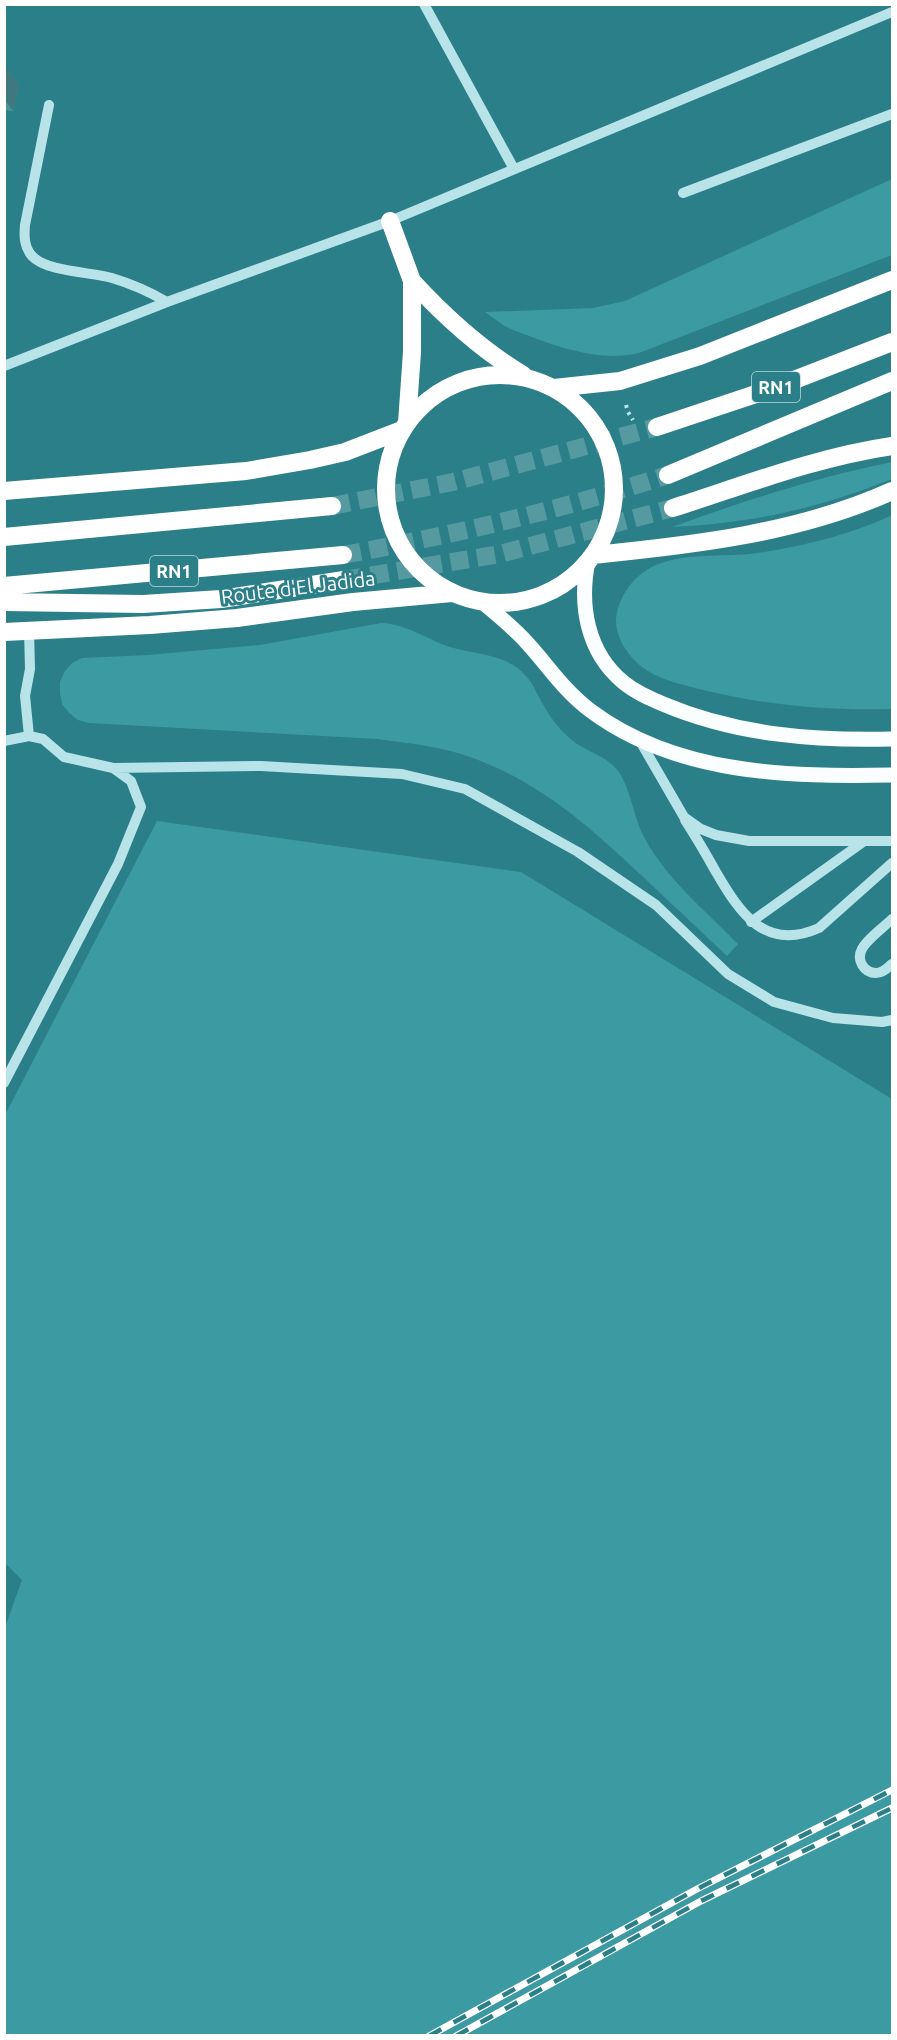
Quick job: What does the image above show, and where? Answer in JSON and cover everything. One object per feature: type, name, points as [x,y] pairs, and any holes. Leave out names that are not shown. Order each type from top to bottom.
[{"type":"highway","points":[[390,221],[412,281],[412,352],[404,427]]},
{"type":"highway","points":[[554,388],[620,381],[700,356],[892,280]]},
{"type":"highway","points":[[412,281],[463,332],[504,363],[530,379]]},
{"type":"highway","name":"RN1","points":[[657,428],[892,342]]},
{"type":"highway","points":[[511,375],[554,388],[574,402],[603,440],[611,463],[614,487],[612,511],[605,534],[590,558],[572,578],[551,591],[529,599],[506,603],[482,602],[452,592],[431,580],[414,564],[400,544],[391,522],[386,498],[387,475],[392,452],[404,427],[419,408],[435,395],[471,378],[511,375]]},
{"type":"highway","name":"RN1","points":[[668,476],[892,381]]},
{"type":"highway","points":[[4,491],[246,471],[345,452],[404,427]]},
{"type":"highway","points":[[673,508],[821,461],[892,446]]},
{"type":"highway","points":[[590,558],[777,529],[863,505],[892,491]]},
{"type":"highway","points":[[4,537],[332,506]]},
{"type":"highway","name":"Route d'El Jadida","points":[[4,586],[343,555]]},
{"type":"highway","points":[[4,602],[143,604],[221,599],[345,580]]},
{"type":"highway","name":"Route d'El Jadida","points":[[4,632],[237,618],[353,602],[452,592]]},
{"type":"main road","points":[[590,558],[584,580],[583,599],[591,636],[599,654],[610,669],[639,693],[701,718],[748,730],[824,739],[892,739]]},
{"type":"main road","points":[[482,602],[528,644],[568,692],[590,711],[640,741],[679,755],[737,768],[833,776],[892,775]]},
{"type":"street","points":[[424,4],[514,169]]},
{"type":"street","points":[[4,366],[168,302],[390,221],[892,12]]},
{"type":"street","points":[[49,105],[25,225],[26,247],[32,256],[42,263],[120,280],[168,302]]},
{"type":"street","points":[[683,193],[892,114]]},
{"type":"street","points":[[29,630],[30,669],[25,696],[29,736]]},
{"type":"street","points":[[4,741],[29,736],[43,739],[64,757],[113,768],[261,766],[390,773],[465,789],[578,852],[656,905],[728,974],[774,1002],[833,1018],[882,1022],[892,1020]]},
{"type":"street","points":[[640,741],[728,892],[751,922],[776,934],[790,936],[806,934],[829,920],[892,863]]},
{"type":"street","points":[[4,1083],[118,864],[141,807],[131,781],[113,768]]},
{"type":"street","points":[[684,817],[716,836],[749,841],[892,842]]},
{"type":"street","points":[[751,922],[864,841]]},
{"type":"street","points":[[892,919],[860,952],[863,967],[870,972],[884,971],[892,964]]},
{"type":"green space","points":[[892,179],[892,255],[639,353],[607,356],[575,351],[513,330],[485,312],[593,308],[625,301]]},
{"type":"green space","points":[[892,462],[892,479],[837,499],[758,518],[672,527],[781,490]]},
{"type":"green space","points":[[892,515],[892,709],[795,706],[699,689],[666,680],[648,671],[630,655],[621,642],[616,627],[617,611],[627,589],[637,577],[650,568],[675,559],[758,553],[792,547],[843,534]]},
{"type":"green space","points":[[381,623],[408,629],[450,647],[508,662],[525,675],[550,716],[565,734],[579,745],[603,758],[618,771],[626,786],[643,835],[652,851],[686,893],[738,944],[727,956],[620,855],[560,805],[517,778],[467,756],[434,747],[377,739],[89,723],[78,720],[62,704],[60,682],[72,663],[82,658],[148,655],[260,645]]},
{"type":"green space","points":[[157,821],[521,872],[892,1099],[892,2035],[5,2035],[4,1630],[22,1580],[4,1562],[5,1115]]},
{"type":"tunnel","points":[[332,506],[453,482],[657,427]]},
{"type":"tunnel","points":[[343,555],[507,521],[668,475]]},
{"type":"tunnel","points":[[344,580],[500,554],[673,508]]},
{"type":"railway","points":[[429,2036],[697,1889],[892,1790]]},
{"type":"railway","points":[[456,2036],[701,1901],[892,1808]]}]
